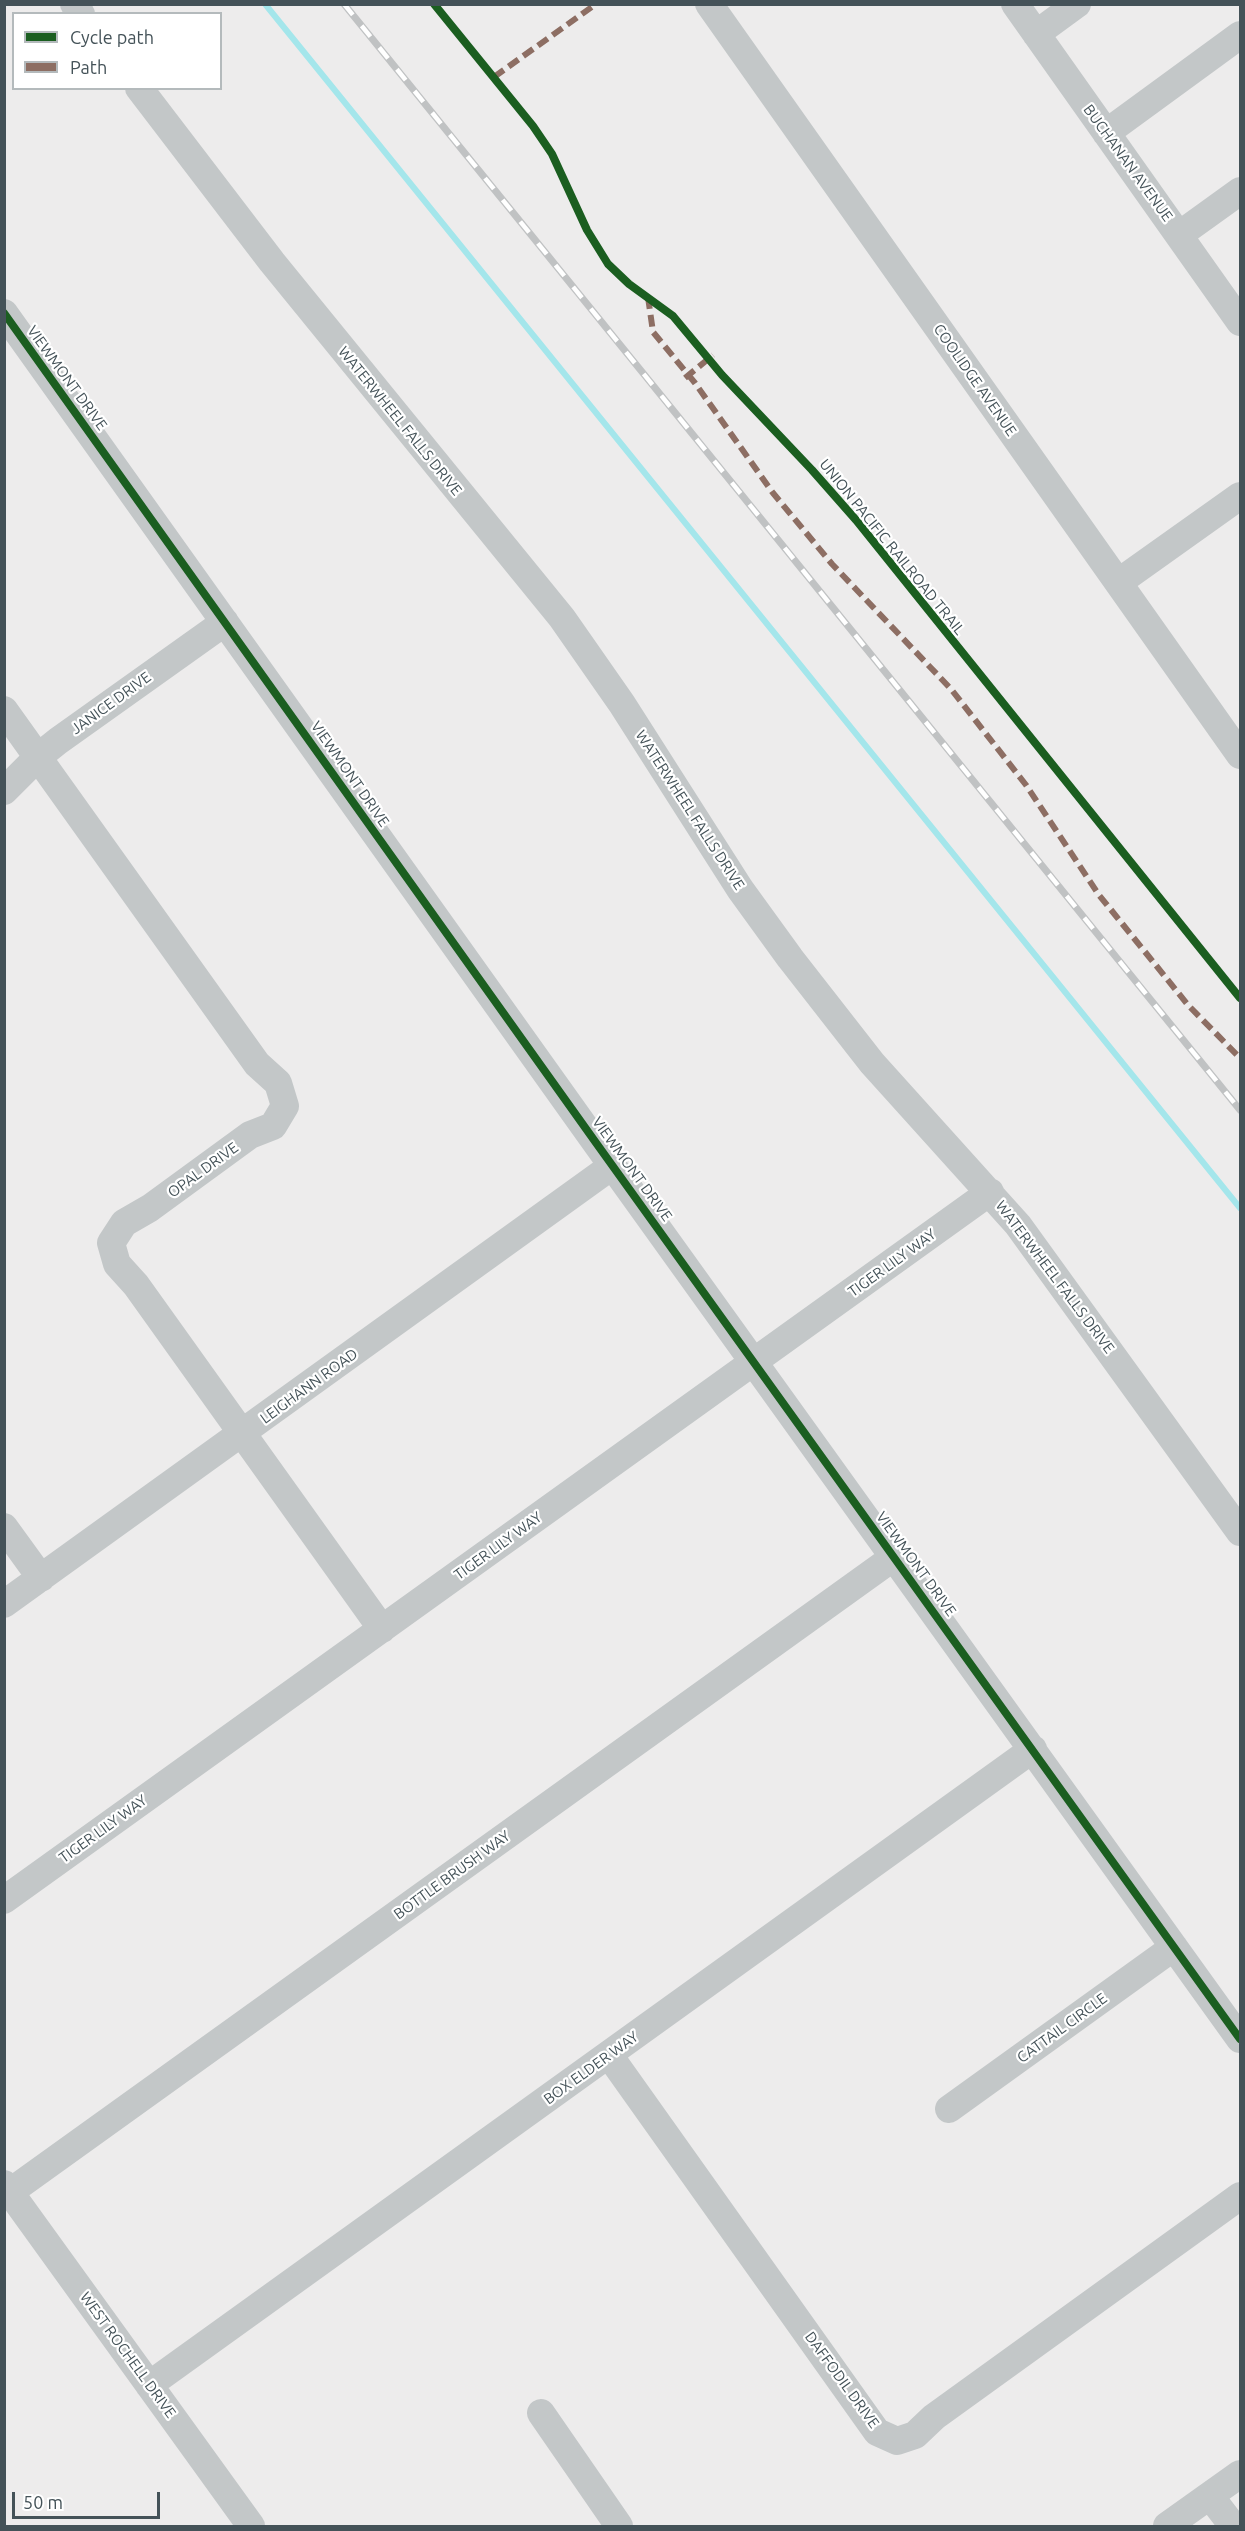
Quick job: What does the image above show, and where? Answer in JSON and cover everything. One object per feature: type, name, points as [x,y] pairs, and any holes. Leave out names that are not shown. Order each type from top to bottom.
[{"type":"street","name":"COOLIDGE AVENUE","points":[[709,4],[1240,754]]},
{"type":"street","name":"BUCHANAN AVENUE","points":[[1015,4],[1240,322]]},
{"type":"street","points":[[1036,34],[1077,4]]},
{"type":"street","points":[[1106,133],[1240,35]]},
{"type":"street","name":"WATERWHEEL FALLS DRIVE","points":[[140,90],[272,262],[562,618],[622,704],[740,889],[826,1005],[914,1111],[1018,1225],[1240,1532]]},
{"type":"street","points":[[1179,235],[1240,191]]},
{"type":"street","name":"VIEWMONT DRIVE","points":[[4,313],[612,1166],[1240,2039]]},
{"type":"street","points":[[1119,582],[1240,496]]},
{"type":"street","name":"JANICE DRIVE","points":[[4,791],[38,757],[225,622]]},
{"type":"street","name":"OPAL DRIVE","points":[[4,710],[257,1064],[279,1083],[285,1106],[273,1125],[250,1135],[150,1208],[124,1224],[111,1243],[117,1264],[136,1285],[382,1629]]},
{"type":"street","name":"LEIGHANN ROAD","points":[[4,1604],[612,1166]]},
{"type":"street","name":"TIGER LILY WAY","points":[[4,1900],[990,1192]]},
{"type":"street","points":[[4,1527],[41,1578]]},
{"type":"street","name":"BOTTLE BRUSH WAY","points":[[7,2188],[894,1557]]},
{"type":"street","name":"BOX ELDER WAY","points":[[149,2385],[1033,1749]]},
{"type":"street","name":"CATTAIL CIRCLE","points":[[949,2109],[1174,1947]]},
{"type":"street","name":"DAFFODIL DRIVE","points":[[609,2055],[877,2432],[897,2441],[915,2435],[934,2417],[1240,2196]]},
{"type":"street","name":"WEST ROCHELL DRIVE","points":[[7,2188],[250,2526]]},
{"type":"street","points":[[541,2414],[565,2452],[619,2526]]},
{"type":"street","points":[[1167,2526],[1240,2474]]},
{"type":"street","points":[[1210,2496],[1233,2526]]},
{"type":"waterway","points":[[265,4],[1240,1208]]},
{"type":"railway","points":[[344,4],[1240,1110]]},
{"type":"marked path","points":[[494,77],[596,4]]},
{"type":"marked path","points":[[648,297],[653,332],[695,383],[773,493],[832,564],[951,689],[1026,785],[1099,895],[1188,1005],[1240,1058]]},
{"type":"marked path","points":[[685,378],[713,355]]},
{"type":"cycle path","name":"UNION PACIFIC RAILROAD TRAIL","points":[[434,4],[533,126],[552,154],[587,230],[608,264],[629,284],[673,316],[722,375],[856,520],[1240,998]]},
{"type":"cycle path","points":[[4,313],[594,1140],[1240,2039]]}]
